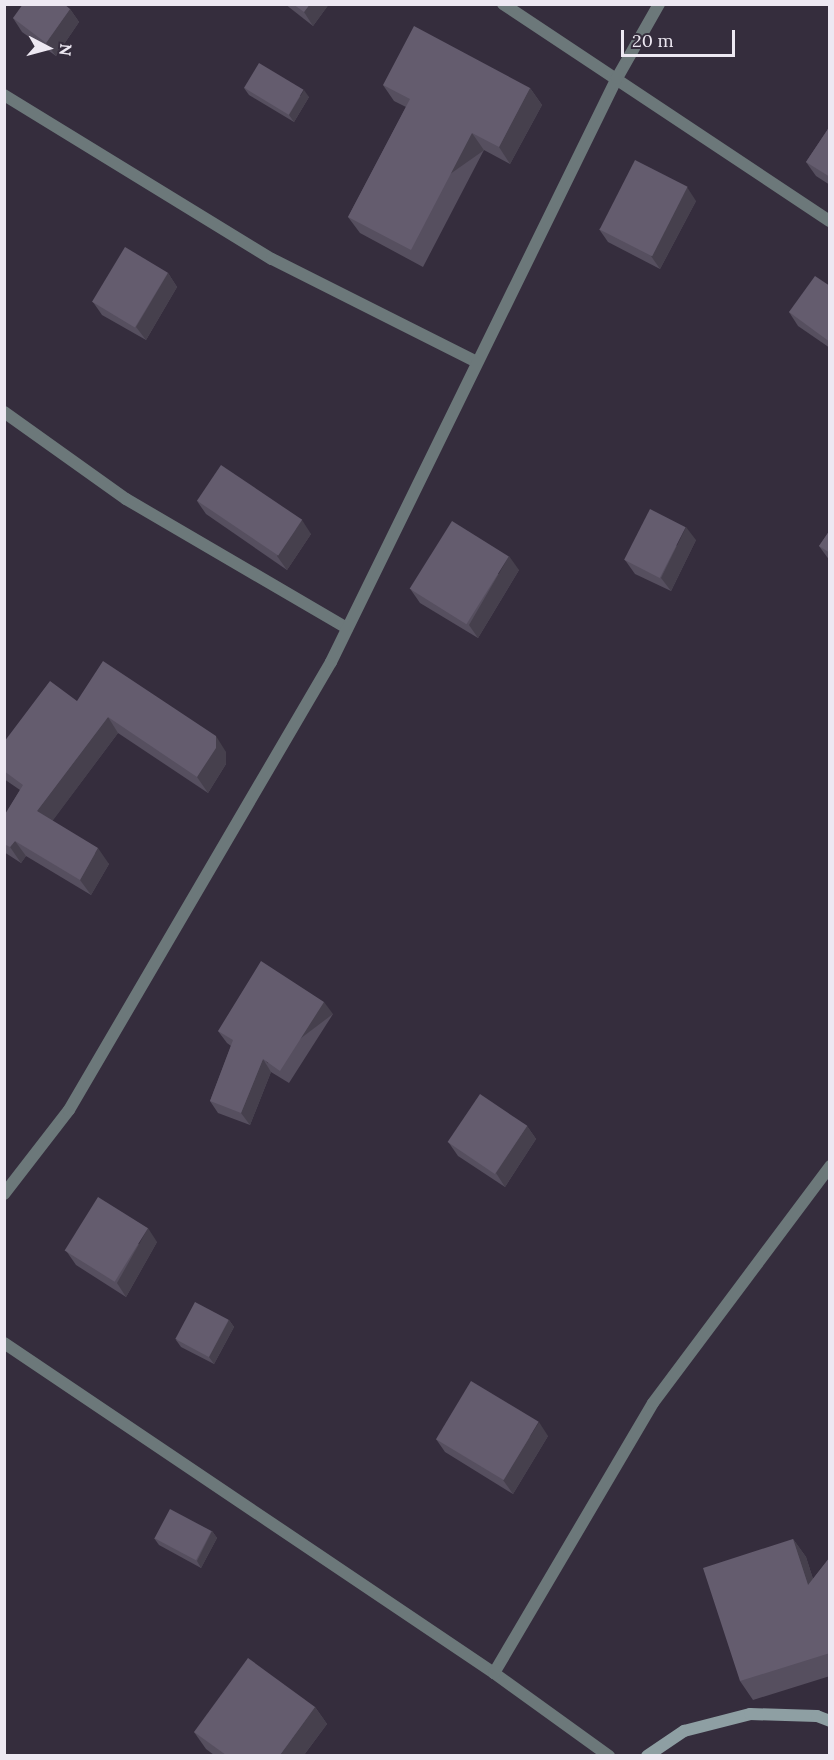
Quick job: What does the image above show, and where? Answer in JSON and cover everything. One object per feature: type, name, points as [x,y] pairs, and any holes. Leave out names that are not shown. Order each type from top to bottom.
[{"type":"street","points":[[503,4],[830,220]]},
{"type":"street","points":[[4,1194],[69,1110],[347,628],[617,78],[659,4]]},
{"type":"street","points":[[4,95],[272,259],[477,362]]},
{"type":"street","points":[[4,412],[126,499],[347,628]]},
{"type":"street","points":[[494,1673],[653,1403],[830,1166]]},
{"type":"street","points":[[4,1344],[494,1673],[609,1755]]},
{"type":"street","points":[[647,1755],[684,1731],[750,1714],[818,1716],[830,1721]]},
{"type":"building","points":[[23,4],[64,4],[70,9],[46,43],[13,18]]},
{"type":"building","points":[[293,4],[310,4],[304,12]]},
{"type":"building","points":[[414,26],[530,88],[499,147],[472,133],[411,250],[348,217],[410,99],[383,85]]},
{"type":"building","points":[[259,63],[304,90],[289,115],[244,88]]},
{"type":"building","points":[[830,126],[830,177],[806,162]]},
{"type":"building","points":[[635,160],[688,187],[652,256],[600,229]]},
{"type":"building","points":[[125,247],[168,273],[135,328],[92,302]]},
{"type":"building","points":[[815,276],[830,286],[830,342],[789,312]]},
{"type":"building","points":[[221,465],[302,520],[278,555],[197,501]]},
{"type":"building","points":[[650,509],[686,527],[660,578],[624,560]]},
{"type":"building","points":[[452,521],[509,557],[466,624],[410,589]]},
{"type":"building","points":[[830,530],[830,553],[819,546]]},
{"type":"building","points":[[103,661],[216,736],[216,748],[197,777],[108,717],[37,811],[98,848],[80,880],[15,841],[10,847],[4,844],[4,816],[23,785],[4,771],[4,742],[50,681],[77,701]]},
{"type":"building","points":[[261,961],[324,1002],[280,1071],[263,1059],[241,1113],[210,1101],[233,1040],[218,1031]]},
{"type":"building","points":[[480,1094],[527,1126],[495,1174],[448,1142]]},
{"type":"building","points":[[98,1197],[148,1228],[115,1282],[65,1250]]},
{"type":"building","points":[[195,1302],[229,1320],[209,1357],[175,1339]]},
{"type":"building","points":[[471,1381],[539,1422],[504,1480],[436,1439]]},
{"type":"building","points":[[170,1509],[211,1531],[196,1560],[155,1538]]},
{"type":"building","points":[[793,1539],[808,1585],[830,1557],[830,1653],[740,1681],[703,1568]]},
{"type":"building","points":[[248,1658],[315,1707],[280,1755],[226,1755],[194,1732]]}]
